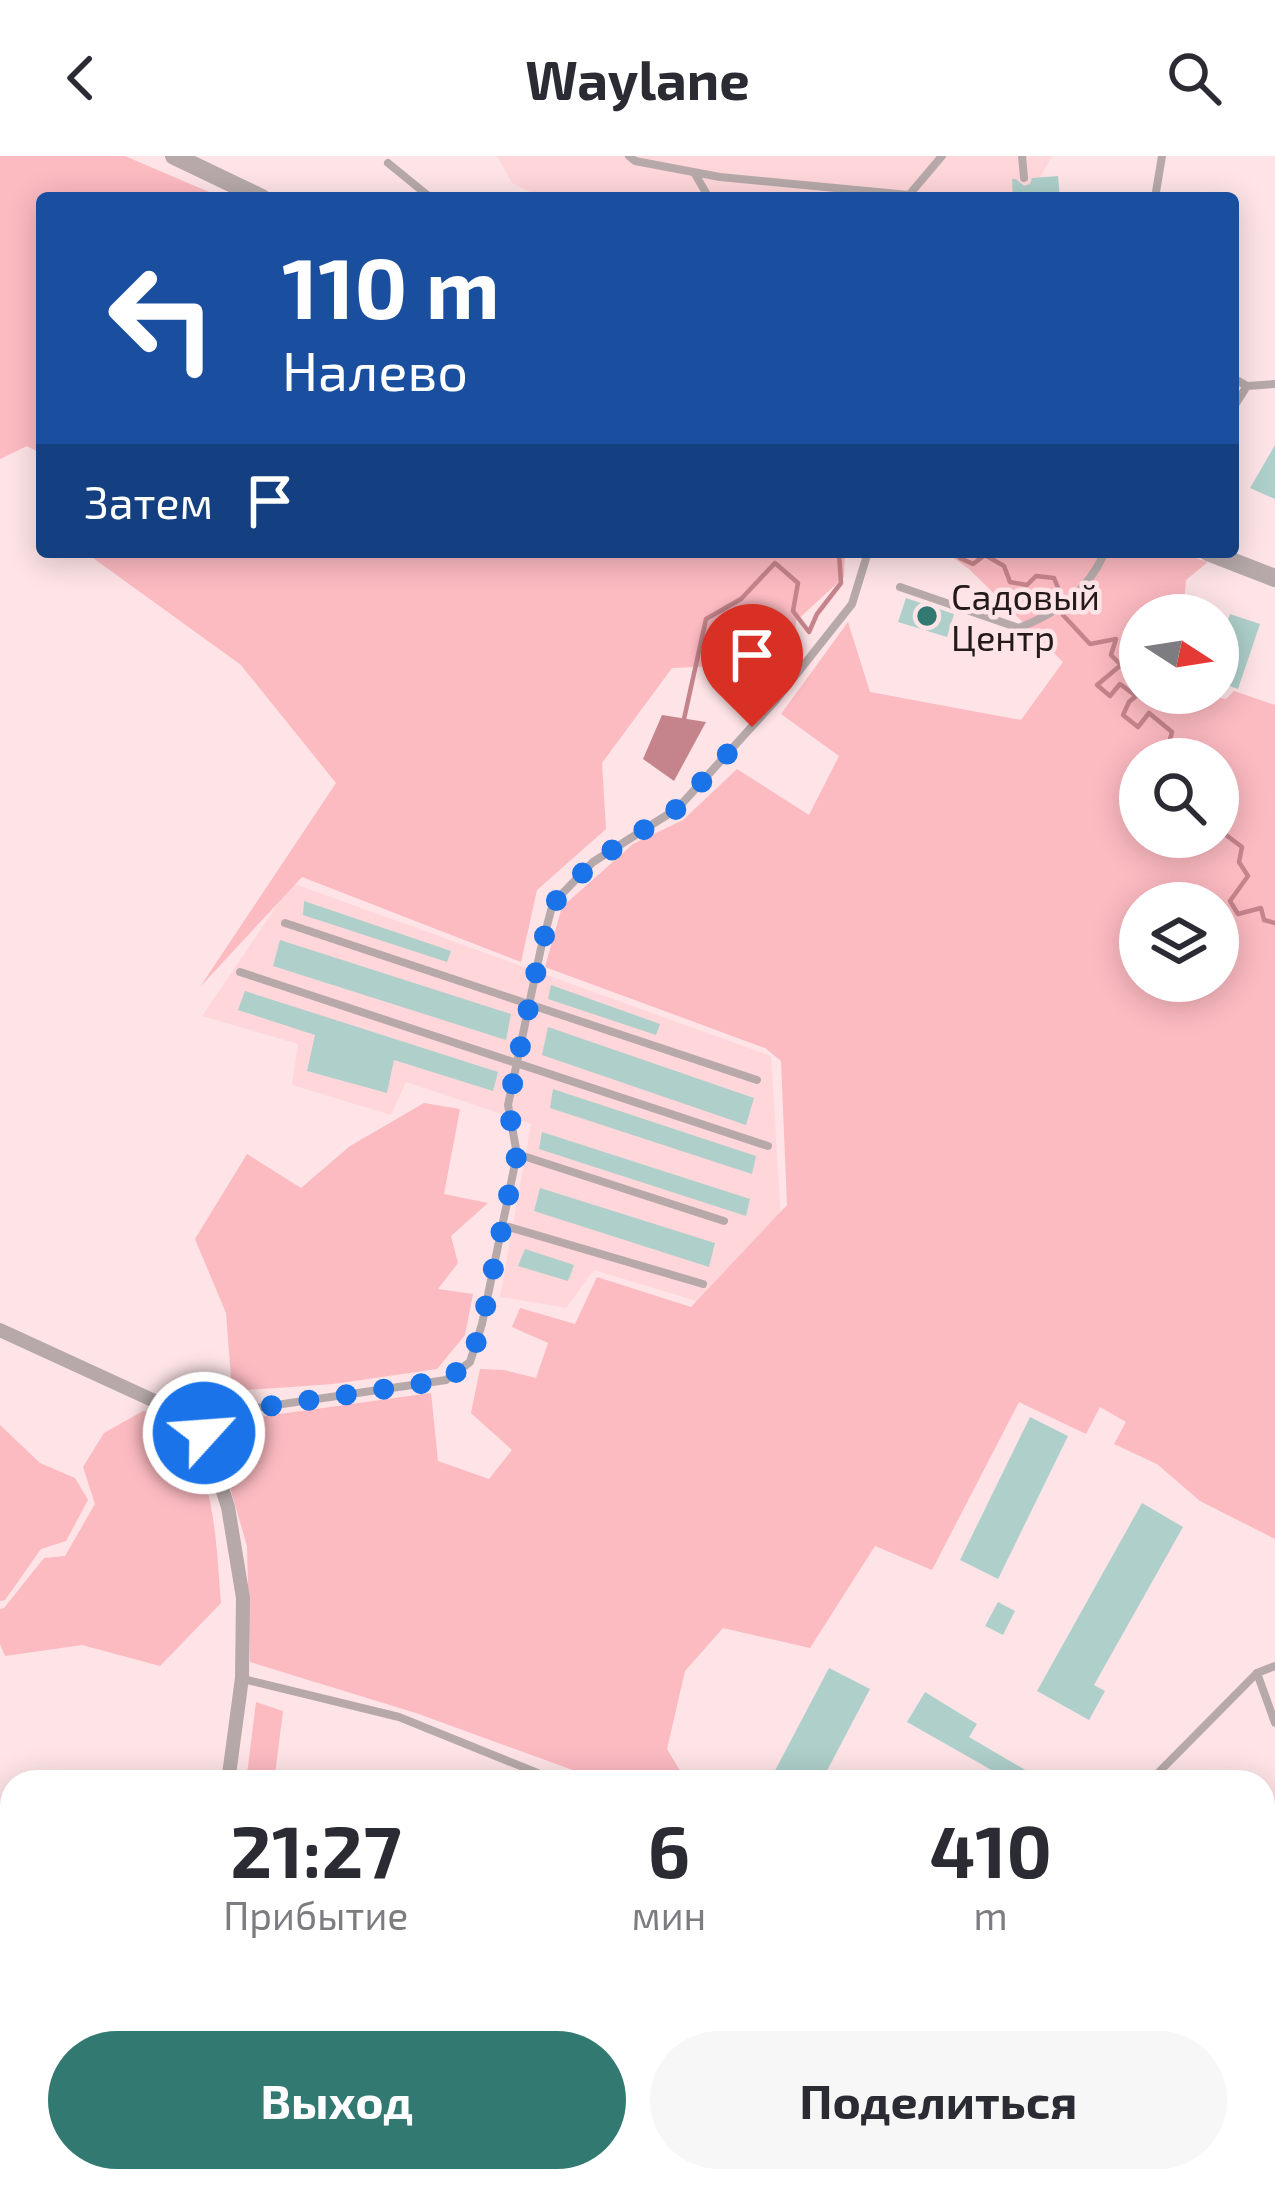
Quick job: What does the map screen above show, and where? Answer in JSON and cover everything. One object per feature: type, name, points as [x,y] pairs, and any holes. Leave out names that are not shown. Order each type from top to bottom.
[{"type":"street","points":[[174,156],[249,192]]},
{"type":"street","points":[[1223,558],[1275,578]]},
{"type":"street","points":[[0,1330],[172,1409],[204,1433],[228,1507],[243,1598],[242,1678],[230,1770]]},
{"type":"lane","points":[[629,156],[694,172],[872,192]]},
{"type":"lane","points":[[911,192],[942,156]]},
{"type":"lane","points":[[1022,156],[1024,178]]},
{"type":"lane","points":[[1156,192],[1162,156]]},
{"type":"lane","points":[[388,163],[424,192]]},
{"type":"lane","points":[[694,172],[706,192]]},
{"type":"lane","points":[[1239,381],[1247,386],[1275,385]]},
{"type":"lane","points":[[1239,399],[1247,386]]},
{"type":"lane","points":[[204,1433],[229,1412],[446,1380],[470,1362],[517,1154],[508,1106],[554,903],[593,862],[678,808],[776,700],[852,604],[866,558]]},
{"type":"lane","points":[[901,586],[1019,628],[1077,596],[1102,558]]},
{"type":"lane","points":[[285,923],[757,1080]]},
{"type":"lane","points":[[240,972],[768,1147]]},
{"type":"lane","points":[[517,1154],[724,1220]]},
{"type":"lane","points":[[502,1225],[704,1284]]},
{"type":"lane","points":[[1161,1770],[1257,1673],[1275,1666]]},
{"type":"lane","points":[[1257,1673],[1275,1723]]},
{"type":"lane","points":[[242,1678],[400,1717],[530,1770]]},
{"type":"shaded area","points":[[0,156],[125,156],[209,192],[36,192],[36,451],[27,446],[0,459]]},
{"type":"shaded area","points":[[497,156],[1052,156],[1032,192],[531,192],[512,183]]},
{"type":"shaded area","points":[[93,558],[845,558],[844,577],[796,621],[793,662],[672,668],[602,763],[606,829],[537,890],[521,962],[302,877],[200,987],[336,783],[241,665]]},
{"type":"shaded area","points":[[953,558],[1196,558],[1208,562],[1186,580],[1185,594],[1119,594],[1119,714],[1239,714],[1239,693],[1275,705],[1275,1539],[1200,1501],[1157,1464],[1114,1444],[1126,1422],[1100,1407],[1086,1434],[1019,1402],[932,1570],[875,1546],[810,1648],[723,1628],[685,1671],[667,1749],[680,1770],[573,1770],[416,1713],[250,1662],[247,1546],[215,1436],[236,1420],[431,1393],[438,1461],[489,1479],[512,1450],[471,1413],[480,1369],[536,1378],[548,1343],[512,1327],[520,1308],[575,1324],[597,1277],[691,1307],[787,1205],[781,1061],[765,1048],[545,967],[562,907],[633,844],[683,820],[737,769],[809,815],[839,756],[781,714],[848,622],[870,692],[1021,720],[1063,662]]},
{"type":"shaded area","points":[[662,715],[706,722],[674,781],[643,759]]},
{"type":"shaded area","points":[[292,883],[771,1056],[781,1220],[706,1304],[594,1270],[566,1308],[500,1297],[531,1124],[406,1082],[391,1115],[292,1085],[298,1044],[202,1016]]},
{"type":"shaded area","points":[[424,1103],[460,1109],[444,1194],[488,1203],[451,1236],[458,1263],[438,1289],[473,1294],[465,1335],[437,1369],[333,1384],[232,1391],[226,1313],[195,1239],[247,1154],[301,1188],[350,1146]]},
{"type":"shaded area","points":[[143,1411],[170,1420],[197,1458],[211,1506],[221,1603],[160,1666],[82,1645],[5,1656],[0,1644],[0,1609],[44,1558],[65,1556],[95,1504],[83,1467],[104,1433]]},
{"type":"shaded area","points":[[0,1425],[40,1463],[75,1478],[88,1500],[66,1541],[41,1549],[0,1601]]},
{"type":"shaded area","points":[[256,1702],[283,1711],[276,1770],[248,1770]]},
{"type":"building","points":[[1058,176],[1059,192],[1013,192],[1012,179],[1024,186],[1032,178]]},
{"type":"building","points":[[1275,445],[1275,499],[1250,488]]},
{"type":"building","name":"Садовый Центр","points":[[906,598],[954,614],[947,637],[898,622]]},
{"type":"building","points":[[1239,617],[1260,624],[1239,686]]},
{"type":"building","points":[[304,901],[451,951],[447,962],[303,915]]},
{"type":"building","points":[[280,940],[511,1014],[506,1040],[273,966]]},
{"type":"building","points":[[551,985],[660,1024],[656,1035],[548,999]]},
{"type":"building","points":[[245,991],[498,1072],[493,1091],[394,1060],[387,1093],[307,1071],[315,1035],[238,1010]]},
{"type":"building","points":[[548,1027],[754,1098],[746,1125],[542,1055]]},
{"type":"building","points":[[553,1089],[756,1156],[752,1174],[550,1108]]},
{"type":"building","points":[[542,1132],[750,1199],[746,1216],[539,1149]]},
{"type":"building","points":[[540,1188],[715,1243],[709,1267],[534,1211]]},
{"type":"building","points":[[525,1249],[574,1265],[568,1281],[518,1266]]},
{"type":"building","points":[[1030,1417],[1068,1436],[998,1579],[960,1560]]},
{"type":"building","points":[[1142,1503],[1183,1527],[1094,1685],[1105,1691],[1089,1720],[1037,1691]]},
{"type":"building","points":[[998,1602],[1015,1611],[1003,1635],[985,1626]]},
{"type":"building","points":[[829,1668],[870,1689],[827,1770],[775,1770]]},
{"type":"building","points":[[925,1692],[977,1724],[969,1737],[1025,1770],[991,1770],[907,1722]]},
{"type":"waterway","points":[[684,719],[706,619],[741,599],[775,563],[798,583],[793,611],[809,632],[841,583],[839,558]]},
{"type":"waterway","points":[[960,558],[973,564],[981,558]]},
{"type":"waterway","points":[[990,558],[1004,566],[1010,582],[1027,585],[1036,576],[1054,578],[1061,595]]},
{"type":"waterway","points":[[1063,615],[1090,644],[1116,639],[1111,655],[1121,665],[1097,685],[1110,696],[1120,684],[1136,696],[1123,715],[1138,727],[1149,713],[1172,732],[1170,738]]},
{"type":"waterway","points":[[1239,845],[1239,862],[1248,876],[1230,901],[1238,914],[1261,908],[1264,920],[1275,923]]},
{"type":"place","name":"Садовый Центр","points":[[927,616]]},
{"type":"route","points":[[204,1433],[229,1412],[446,1380],[470,1362],[517,1154],[508,1106],[554,903],[593,862],[678,808],[752,727]]}]
